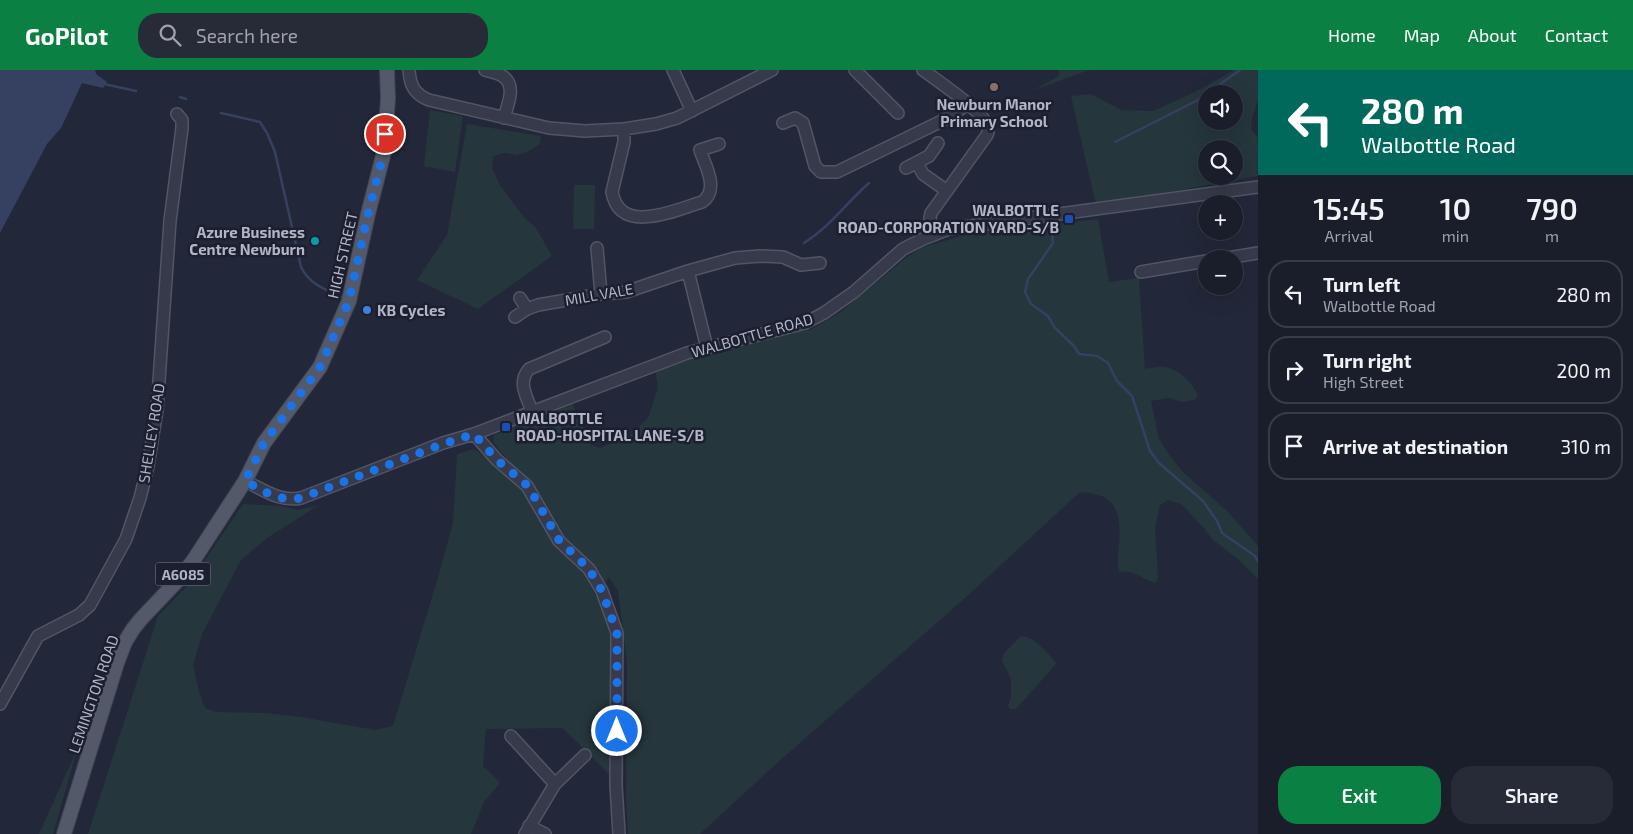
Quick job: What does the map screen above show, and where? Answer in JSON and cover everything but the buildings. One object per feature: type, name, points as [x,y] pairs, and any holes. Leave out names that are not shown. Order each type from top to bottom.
[{"type":"main road","name":"HIGH STREET","points":[[245,481],[264,443],[320,367],[349,301],[384,152],[388,99],[387,70]]},
{"type":"main road","name":"LEMINGTON ROAD","points":[[64,834],[125,642],[141,619],[180,578],[245,481]]},
{"type":"street","points":[[409,70],[413,89],[422,98],[568,131],[624,129],[661,123],[692,111],[772,70]]},
{"type":"street","points":[[485,70],[501,75],[509,84],[510,94],[504,118]]},
{"type":"street","points":[[673,70],[692,111]]},
{"type":"street","points":[[855,70],[898,113]]},
{"type":"street","points":[[923,70],[967,104],[984,120],[988,127],[987,135],[931,213],[930,218],[934,235]]},
{"type":"street","points":[[783,123],[795,118],[803,123],[815,166],[821,172],[838,172],[950,117],[967,104]]},
{"type":"street","name":"SHELLEY ROAD","points":[[0,704],[38,636],[79,615],[90,605],[123,545],[140,498],[148,466],[157,410],[170,221],[183,123],[181,117],[177,114]]},
{"type":"street","points":[[624,129],[624,142],[612,192],[613,199],[620,210],[626,215],[639,218],[694,204],[708,198],[711,193],[711,187],[700,150],[719,144]]},
{"type":"street","points":[[938,143],[929,156],[911,165],[947,191]]},
{"type":"street","name":"WALBOTTLE ROAD","points":[[245,481],[275,497],[285,499],[301,498],[671,359],[805,323],[854,292],[903,249],[934,235],[965,226],[1258,187]]},
{"type":"street","points":[[597,248],[601,294]]},
{"type":"street","points":[[1243,256],[1258,253]]},
{"type":"street","name":"MILL VALE","points":[[532,307],[601,294],[626,292],[688,271],[735,258],[783,257],[801,265],[820,263]]},
{"type":"street","points":[[1141,272],[1198,262]]},
{"type":"street","points":[[688,271],[707,348]]},
{"type":"street","points":[[515,317],[532,307],[520,298]]},
{"type":"street","points":[[532,412],[522,384],[524,374],[529,369],[606,337]]},
{"type":"street","points":[[474,434],[497,460],[528,486],[559,540],[589,569],[602,591],[614,624],[617,633],[616,785],[618,834]]},
{"type":"street","points":[[511,736],[555,784]]},
{"type":"street","points":[[545,834],[527,830],[555,784],[585,754]]},
{"type":"shaded area","points":[[1059,70],[1089,70],[1032,91],[1059,76]]},
{"type":"shaded area","points":[[1234,70],[1258,70],[1258,101],[1252,118],[1251,129],[1258,137],[1258,176],[1243,179],[1243,140],[1198,140],[1198,185],[1208,185],[1096,205],[1071,96],[1091,94],[1121,110],[1153,111],[1198,90],[1198,130],[1243,130],[1243,85],[1208,85]]},
{"type":"shaded area","points":[[430,110],[463,116],[455,172],[424,166]]},
{"type":"shaded area","points":[[467,124],[541,136],[540,144],[527,152],[516,155],[505,153],[493,156],[492,168],[500,185],[523,216],[536,228],[552,256],[478,309],[417,280],[447,235]]},
{"type":"shaded area","points":[[574,185],[595,185],[594,229],[573,229]]},
{"type":"shaded area","points":[[1098,219],[1109,282],[1139,278],[1145,369],[1155,367],[1170,368],[1189,381],[1198,395],[1195,400],[1182,402],[1169,398],[1151,401],[1159,439],[1183,472],[1227,511],[1258,546],[1258,579],[1238,559],[1213,540],[1181,504],[1168,500],[1160,505],[1155,528],[1158,577],[1156,583],[1130,572],[1119,572],[1119,526],[1117,513],[1111,502],[1106,498],[1080,492],[965,598],[777,763],[700,834],[628,834],[626,800],[627,661],[618,591],[609,577],[603,586],[563,540],[517,472],[493,442],[494,435],[571,400],[591,445],[600,448],[629,436],[648,418],[658,388],[655,369],[725,346],[812,329],[841,312],[907,257],[923,247],[972,233]]},
{"type":"shaded area","points":[[474,449],[500,467],[523,487],[553,540],[583,572],[602,607],[612,642],[612,777],[563,728],[486,729],[483,766],[500,783],[484,802],[471,834],[88,834],[158,616],[188,585],[243,504],[282,506],[298,510],[319,505],[267,538],[241,560],[202,634],[193,665],[205,708],[216,712],[264,713],[301,717],[375,730],[393,726],[453,523],[457,454]]},
{"type":"shaded area","points":[[1021,636],[1036,642],[1057,663],[1016,709],[1010,709],[1008,706],[1011,697],[1011,679],[1002,660],[1004,653]]},
{"type":"shaded area","points":[[78,747],[53,834],[39,834]]},
{"type":"water","points":[[0,70],[95,70],[96,74],[107,82],[103,88],[82,83],[61,128],[47,144],[0,233]]},
{"type":"waterway","points":[[1115,142],[1198,100],[1240,70]]},
{"type":"waterway","points":[[104,84],[136,91]]},
{"type":"waterway","points":[[180,97],[186,99]]},
{"type":"waterway","points":[[221,113],[260,122],[275,152],[301,267],[313,282],[341,297]]},
{"type":"waterway","points":[[804,243],[822,230],[869,183]]},
{"type":"waterway","points":[[1052,232],[1053,243],[1028,279],[1025,292],[1031,304],[1048,316],[1055,328],[1074,346],[1079,354],[1097,356],[1108,363],[1117,381],[1132,396],[1150,451],[1159,463],[1203,501],[1217,521],[1222,533],[1255,556],[1258,561]]},
{"type":"place","name":"Newburn Manor Primary School","points":[[994,87]]},
{"type":"place","name":"WALBOTTLE ROAD-CORPORATION YARD-S/B","points":[[1069,219]]},
{"type":"place","name":"Azure Business Centre Newburn","points":[[315,241]]},
{"type":"place","name":"KB Cycles","points":[[367,310]]},
{"type":"place","name":"WALBOTTLE ROAD-HOSPITAL LANE-S/B","points":[[506,427]]},
{"type":"route","points":[[385,134],[384,152],[349,301],[320,367],[264,443],[245,481],[275,497],[285,499],[301,498],[474,434],[497,460],[528,486],[559,540],[589,569],[602,591],[617,633],[617,731]]}]
